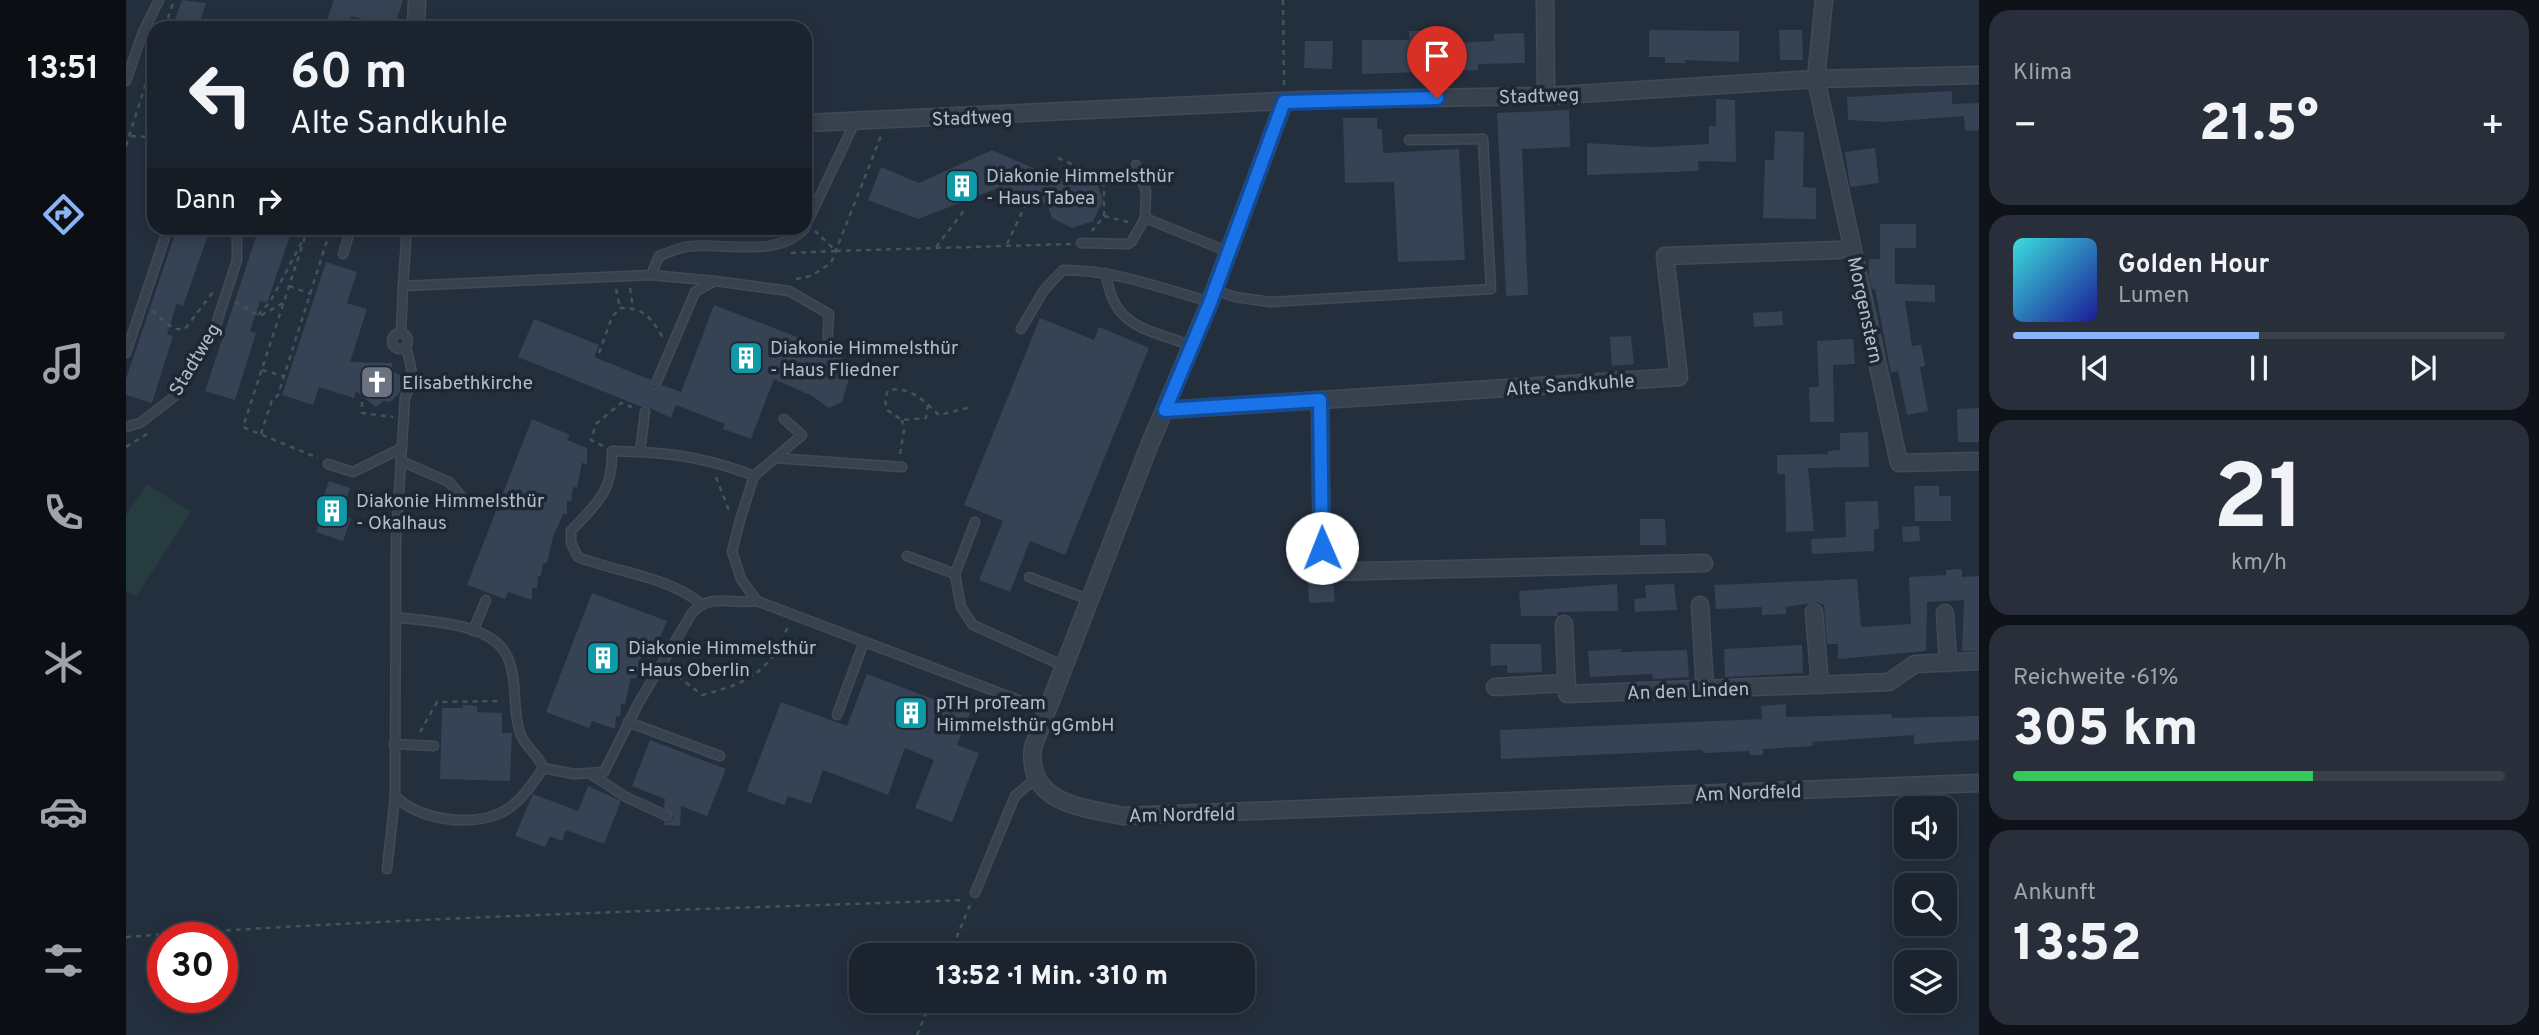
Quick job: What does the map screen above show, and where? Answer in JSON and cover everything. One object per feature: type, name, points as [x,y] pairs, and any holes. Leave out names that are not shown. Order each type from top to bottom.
[{"type":"street","points":[[416,0],[416,21]]},
{"type":"street","points":[[1545,0],[1546,96]]},
{"type":"street","points":[[1816,79],[1824,0]]},
{"type":"street","name":"Stadtweg","points":[[812,123],[1284,102],[1546,96],[1816,79],[1979,75]]},
{"type":"street","name":"Morgenstern","points":[[1816,79],[1899,463],[1979,461]]},
{"type":"street","points":[[1035,779],[1031,763],[1033,747],[1212,296],[1284,102]]},
{"type":"street","name":"Alte Sandkuhle","points":[[1165,410],[1679,377],[1665,256],[1839,250]]},
{"type":"street","points":[[1320,400],[1322,572],[1704,563]]},
{"type":"street","points":[[1700,604],[1705,690]]},
{"type":"street","points":[[1815,612],[1820,685]]},
{"type":"street","points":[[1945,613],[1948,663]]},
{"type":"street","points":[[1564,624],[1567,683]]},
{"type":"street","name":"An den Linden","points":[[1495,687],[1567,683],[1567,694],[1889,682],[1914,664],[1979,661]]},
{"type":"street","name":"Am Nordfeld","points":[[1035,779],[1048,793],[1076,806],[1123,816],[1979,783]]},
{"type":"lane","points":[[148,21],[159,0]]},
{"type":"lane","points":[[126,82],[147,24]]},
{"type":"lane","points":[[812,212],[855,122]]},
{"type":"lane","points":[[1021,329],[1044,290],[1063,270],[1106,273],[1212,296],[1270,302],[1491,289],[1483,139],[1409,140]]},
{"type":"lane","points":[[1082,243],[1128,244],[1143,222],[1146,191],[1136,164]]},
{"type":"lane","points":[[1143,222],[1228,252]]},
{"type":"lane","points":[[126,353],[166,235]]},
{"type":"lane","name":"Stadtweg","points":[[126,427],[140,423],[176,396],[216,325],[237,260],[237,235]]},
{"type":"lane","points":[[343,254],[349,235]]},
{"type":"lane","points":[[387,869],[395,796],[396,617],[403,418],[405,397],[412,384],[412,364],[406,348],[399,350],[393,347],[391,341],[394,335],[401,332],[407,235]]},
{"type":"lane","points":[[651,275],[659,256],[685,247],[779,244],[798,235]]},
{"type":"lane","points":[[1106,273],[1109,295],[1118,313],[1192,346]]},
{"type":"lane","points":[[403,286],[625,280],[651,275],[769,286],[789,291],[829,314],[827,348]]},
{"type":"lane","points":[[657,381],[695,292],[715,281]]},
{"type":"lane","points":[[640,452],[645,412]]},
{"type":"lane","points":[[757,601],[741,579],[732,551],[754,476],[802,435],[784,419]]},
{"type":"lane","points":[[328,464],[353,472],[402,448]]},
{"type":"lane","points":[[700,603],[685,591],[658,580],[578,557],[571,543],[571,531],[605,494],[612,475],[612,451],[710,460],[754,476]]},
{"type":"lane","points":[[775,458],[902,467]]},
{"type":"lane","points":[[401,461],[449,482],[467,503]]},
{"type":"lane","points":[[975,522],[955,574],[961,607],[973,625],[1066,667]]},
{"type":"lane","points":[[907,556],[955,574]]},
{"type":"lane","points":[[1028,577],[1090,600]]},
{"type":"lane","points":[[544,768],[592,775],[604,772],[628,722],[700,603],[721,599],[757,601],[1048,711]]},
{"type":"lane","points":[[473,631],[486,600]]},
{"type":"lane","points":[[396,617],[473,631],[496,640],[508,658],[521,734],[528,750],[541,760],[544,768]]},
{"type":"lane","points":[[837,715],[864,642]]},
{"type":"lane","points":[[628,722],[720,757]]},
{"type":"lane","points":[[394,744],[434,746]]},
{"type":"lane","points":[[395,796],[406,807],[427,817],[458,820],[498,814],[533,785],[544,768]]},
{"type":"lane","points":[[592,775],[626,797],[667,816]]},
{"type":"lane","points":[[973,896],[1015,796],[1035,779]]},
{"type":"path","points":[[167,21],[174,0]]},
{"type":"path","points":[[1283,0],[1284,102]]},
{"type":"path","points":[[126,146],[147,82]]},
{"type":"path","points":[[769,286],[811,276],[831,263],[887,120]]},
{"type":"path","points":[[131,136],[147,137]]},
{"type":"path","points":[[836,251],[1082,243],[1104,216],[1104,186],[1092,173],[1058,158]]},
{"type":"path","points":[[1007,246],[1025,206]]},
{"type":"path","points":[[936,248],[966,208]]},
{"type":"path","points":[[1104,216],[1143,222]]},
{"type":"path","points":[[305,235],[243,427],[328,464]]},
{"type":"path","points":[[258,315],[270,302],[307,235]]},
{"type":"path","points":[[261,434],[272,400],[278,395],[329,235]]},
{"type":"path","points":[[620,308],[614,290],[625,280],[632,289],[633,308]]},
{"type":"path","points":[[289,286],[310,293]]},
{"type":"path","points":[[143,304],[174,329],[185,329],[211,292],[226,297],[260,316],[284,303]]},
{"type":"path","points":[[599,353],[612,317],[620,308],[633,308],[646,313],[670,351]]},
{"type":"path","points":[[261,369],[283,376]]},
{"type":"path","points":[[928,405],[926,418],[902,419],[887,410],[885,399],[888,390],[897,388],[917,395],[928,405],[939,415],[971,407]]},
{"type":"path","points":[[362,402],[362,413],[403,418]]},
{"type":"path","points":[[612,451],[591,440],[596,424],[621,403],[645,412]]},
{"type":"path","points":[[902,419],[902,467]]},
{"type":"path","points":[[710,460],[737,532]]},
{"type":"path","points":[[662,664],[702,695],[731,687],[759,673],[777,654],[793,615]]},
{"type":"path","points":[[394,744],[415,737],[426,725],[437,702],[514,701]]},
{"type":"path","points":[[126,937],[973,896],[954,943]]},
{"type":"path","points":[[917,1035],[926,1013]]},
{"type":"green space","points":[[147,484],[191,512],[136,597],[126,591],[126,515]]},
{"type":"building","points":[[182,0],[206,3],[200,21],[174,21]]},
{"type":"building","points":[[334,0],[403,0],[396,21],[369,21],[351,16],[349,21],[326,21]]},
{"type":"building","points":[[1649,30],[1739,31],[1739,62],[1685,60],[1685,63],[1665,63],[1665,57],[1649,57]]},
{"type":"building","points":[[1779,30],[1802,30],[1803,60],[1780,60]]},
{"type":"building","points":[[1409,31],[1434,31],[1435,44],[1494,41],[1494,34],[1524,33],[1525,63],[1478,64],[1478,70],[1362,74],[1362,40],[1409,40]]},
{"type":"building","points":[[1305,41],[1333,41],[1332,69],[1304,68]]},
{"type":"building","points":[[1952,91],[1952,104],[1979,103],[1979,130],[1965,131],[1964,116],[1885,122],[1848,120],[1847,97]]},
{"type":"building","points":[[1716,99],[1735,100],[1736,162],[1698,161],[1699,171],[1587,175],[1587,143],[1653,147],[1709,144],[1709,126],[1716,126]]},
{"type":"building","points":[[1569,110],[1570,147],[1522,149],[1528,295],[1506,296],[1497,113]]},
{"type":"building","points":[[1343,118],[1377,118],[1377,129],[1382,129],[1383,153],[1459,149],[1465,260],[1398,262],[1394,182],[1345,183]]},
{"type":"building","points":[[1775,131],[1804,132],[1803,187],[1816,188],[1816,219],[1763,218],[1765,160],[1774,160]]},
{"type":"building","points":[[1875,148],[1879,183],[1850,187],[1845,152]]},
{"type":"building","name":"Diakonie Himmelsthür - Haus Tabea","points":[[992,150],[1053,177],[1076,170],[1096,180],[1103,201],[1093,221],[1072,228],[1052,218],[1047,204],[996,189],[918,219],[868,200],[881,167],[919,183]]},
{"type":"building","points":[[1880,224],[1916,224],[1916,248],[1895,248],[1895,284],[1935,285],[1935,302],[1905,301],[1912,346],[1921,345],[1925,366],[1920,367],[1928,411],[1907,415],[1898,371],[1891,373],[1875,289],[1872,289],[1869,275],[1869,259],[1880,259]]},
{"type":"building","points":[[175,235],[208,235],[183,306],[177,303],[167,334],[173,336],[152,403],[126,395],[126,379]]},
{"type":"building","points":[[257,235],[290,235],[267,303],[260,301],[250,331],[256,333],[235,400],[205,391]]},
{"type":"building","points":[[326,262],[357,272],[347,303],[367,309],[350,362],[392,363],[393,372],[400,375],[401,391],[390,402],[383,401],[376,407],[356,391],[354,398],[319,387],[313,405],[282,395]]},
{"type":"building","points":[[714,305],[805,340],[800,352],[822,358],[843,358],[851,372],[842,402],[829,408],[812,396],[774,379],[751,439],[723,429],[725,424],[676,405],[671,418],[518,357],[534,319],[599,345],[594,357],[651,380],[654,387],[662,385],[681,392]]},
{"type":"building","points":[[1782,311],[1783,325],[1754,327],[1753,313]]},
{"type":"building","points":[[1040,318],[1094,340],[1099,327],[1149,348],[1065,555],[1030,541],[1010,592],[979,580],[1003,521],[964,505]]},
{"type":"building","points":[[1631,336],[1634,364],[1612,366],[1610,337]]},
{"type":"building","points":[[1853,339],[1855,364],[1833,365],[1834,422],[1810,422],[1809,387],[1819,387],[1817,341]]},
{"type":"building","points":[[1979,408],[1979,442],[1958,442],[1957,409]]},
{"type":"building","points":[[532,419],[570,435],[567,440],[587,448],[587,464],[582,463],[577,488],[573,487],[571,501],[567,501],[567,514],[563,514],[553,537],[547,563],[543,563],[541,576],[538,576],[537,588],[532,588],[532,600],[508,592],[505,599],[467,585]]},
{"type":"building","points":[[1868,432],[1869,467],[1808,468],[1814,531],[1786,532],[1785,474],[1777,474],[1777,455],[1828,454],[1828,451],[1840,450],[1840,433]]},
{"type":"building","name":"Diakonie Himmelsthür - Okalhaus","points":[[329,481],[350,488],[341,515],[351,518],[343,541],[316,532],[323,511],[319,510]]},
{"type":"building","points":[[1914,486],[1939,486],[1939,496],[1951,496],[1951,521],[1915,521]]},
{"type":"building","points":[[1878,501],[1879,529],[1874,529],[1874,551],[1812,554],[1811,539],[1846,537],[1845,502]]},
{"type":"building","points":[[1640,519],[1665,519],[1666,545],[1640,545]]},
{"type":"building","points":[[1919,526],[1920,541],[1903,542],[1902,527]]},
{"type":"building","points":[[1962,569],[1962,577],[1979,576],[1979,651],[1962,651],[1964,600],[1927,602],[1926,651],[1838,659],[1838,644],[1827,644],[1824,605],[1818,602],[1786,607],[1786,614],[1762,615],[1762,607],[1716,609],[1714,585],[1857,579],[1861,627],[1911,624],[1909,577],[1946,575],[1946,570]]},
{"type":"building","points":[[1333,582],[1335,602],[1309,603],[1308,583]]},
{"type":"building","points":[[1617,584],[1618,611],[1557,612],[1558,616],[1521,616],[1519,591]]},
{"type":"building","points":[[1674,584],[1677,610],[1635,612],[1634,599],[1646,598],[1645,585]]},
{"type":"building","name":"Diakonie Himmelsthür - Haus Oberlin","points":[[592,593],[667,621],[653,654],[643,650],[636,678],[631,678],[625,704],[621,704],[620,716],[616,716],[615,729],[592,721],[589,728],[546,712]]},
{"type":"building","points":[[1490,644],[1541,644],[1542,672],[1507,673],[1507,665],[1491,666]]},
{"type":"building","points":[[1802,645],[1803,673],[1725,677],[1724,649]]},
{"type":"building","points":[[1621,649],[1621,652],[1687,650],[1689,677],[1653,679],[1652,674],[1590,677],[1588,651]]},
{"type":"building","points":[[867,674],[970,713],[957,745],[979,753],[952,822],[915,808],[934,760],[905,748],[888,795],[823,770],[811,804],[788,796],[784,805],[747,791],[781,702],[847,726]]},
{"type":"building","points":[[1786,704],[1786,717],[1891,714],[1892,718],[1979,716],[1979,740],[1914,744],[1914,735],[1812,742],[1813,746],[1763,749],[1763,755],[1750,755],[1750,751],[1703,753],[1703,750],[1501,759],[1500,730],[1762,719],[1761,706]]},
{"type":"building","points":[[463,705],[477,706],[477,712],[502,713],[502,733],[512,733],[510,781],[440,779],[442,708],[463,708]]},
{"type":"building","points":[[650,740],[726,769],[707,816],[681,806],[680,826],[664,825],[664,822],[670,822],[674,816],[664,808],[665,799],[632,786]]},
{"type":"building","points":[[588,786],[621,801],[604,844],[566,830],[562,841],[550,836],[545,847],[515,836],[533,794],[578,811]]},
{"type":"place","name":"Diakonie Himmelsthür - Haus Tabea","points":[[962,186]]},
{"type":"place","name":"Diakonie Himmelsthür - Haus Fliedner","points":[[746,358]]},
{"type":"place","name":"Elisabethkirche","points":[[377,382]]},
{"type":"place","name":"Diakonie Himmelsthür - Okalhaus","points":[[332,511]]},
{"type":"place","name":"Diakonie Himmelsthür - Haus Oberlin","points":[[603,658]]},
{"type":"place","name":"pTH proTeam Himmelsthür gGmbH","points":[[911,713]]},
{"type":"route","points":[[1322,548],[1320,400],[1165,410],[1210,303],[1284,102],[1437,98]]}]
